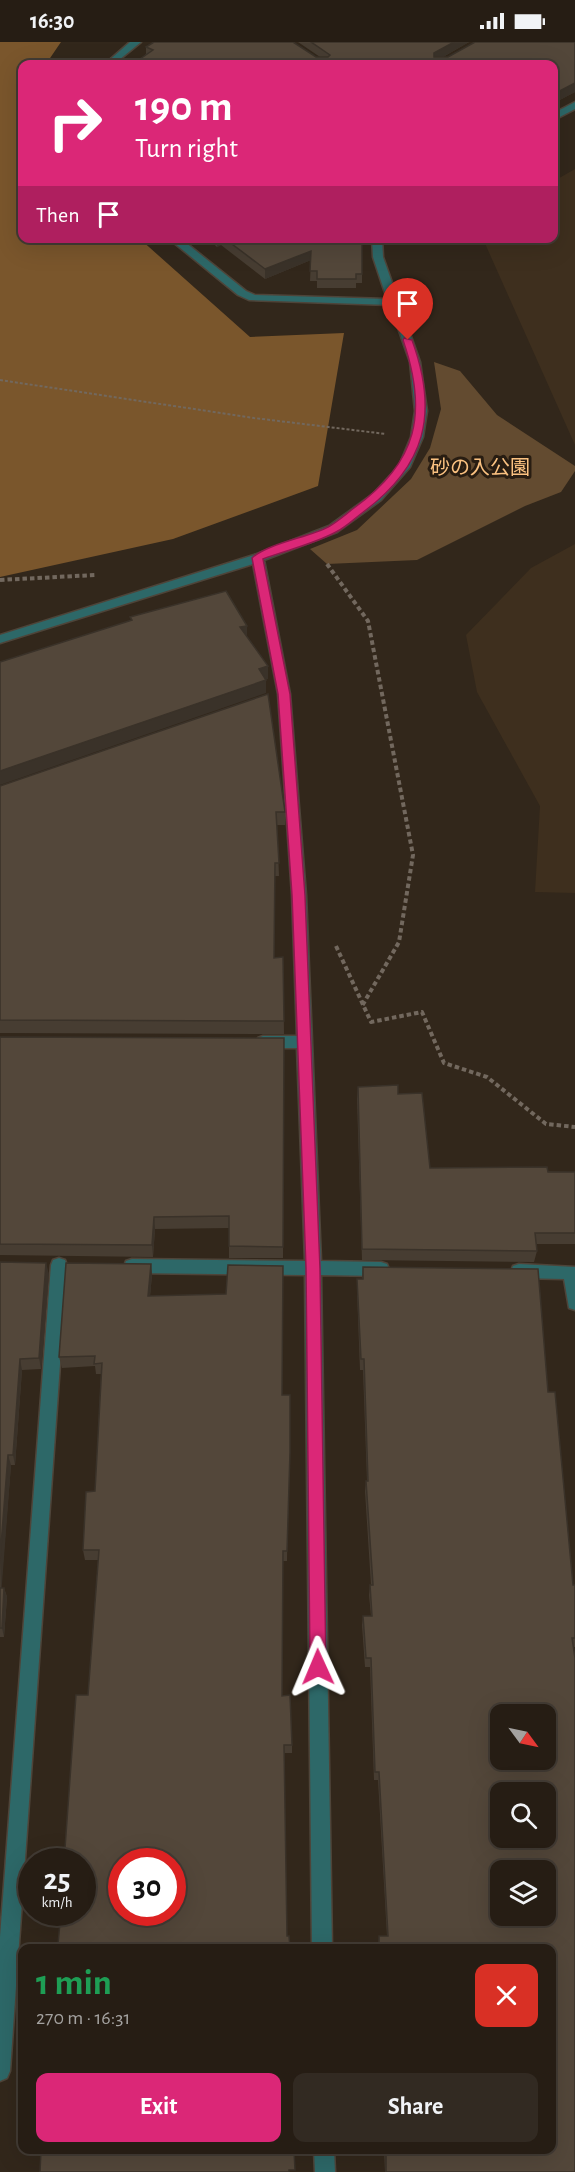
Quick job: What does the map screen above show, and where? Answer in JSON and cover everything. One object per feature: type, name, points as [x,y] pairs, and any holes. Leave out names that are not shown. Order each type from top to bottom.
[{"type":"street","points":[[114,60],[136,42]]},
{"type":"street","points":[[558,115],[575,105]]},
{"type":"street","points":[[179,243],[242,293],[253,298],[394,302]]},
{"type":"street","points":[[0,639],[258,558],[333,529],[377,497],[404,467],[417,437],[421,411],[415,363],[378,257],[377,243]]},
{"type":"street","points":[[258,558],[278,696],[299,895],[313,1268],[322,1944]]},
{"type":"street","points":[[247,1042],[305,1042]]},
{"type":"street","points":[[0,2071],[59,1265]]},
{"type":"street","points":[[117,1266],[395,1270]]},
{"type":"street","points":[[501,1271],[571,1272],[575,1303]]},
{"type":"street","points":[[324,2154],[325,2172]]},
{"type":"path","points":[[0,380],[254,418],[417,437]]},
{"type":"path","points":[[327,564],[368,621],[413,855],[399,942],[362,1005]]},
{"type":"path","points":[[0,580],[107,575],[124,600]]},
{"type":"path","points":[[299,895],[327,927],[371,1022],[422,1012],[444,1063],[487,1077],[546,1124],[575,1127]]},
{"type":"shaded area","points":[[0,42],[61,42],[49,60],[18,60],[18,243],[144,243],[250,337],[344,333],[318,486],[173,539],[0,577]]},
{"type":"shaded area","points":[[575,169],[575,445],[485,243],[558,243],[558,179]]},
{"type":"shaded area","points":[[575,544],[575,893],[535,892],[540,806],[477,692],[466,635],[531,568]]},
{"type":"green space","name":"砂の入公園","points":[[434,362],[460,371],[497,415],[575,466],[575,471],[561,492],[525,506],[417,560],[327,564],[310,549],[357,530],[411,479],[430,448],[441,409]]},
{"type":"building","points":[[154,42],[293,42],[316,57],[328,57],[330,55],[311,42],[454,42],[434,53],[434,57],[448,57],[475,42],[575,42],[575,83],[558,92],[558,60],[140,59],[153,50],[146,47]]},
{"type":"building","points":[[231,243],[362,243],[362,274],[356,274],[356,279],[317,279],[317,271],[310,271],[311,251],[265,269]]},
{"type":"building","points":[[226,591],[247,626],[240,627],[268,666],[259,669],[266,680],[0,771],[0,662],[132,620],[130,617]]},
{"type":"building","points":[[268,694],[285,812],[276,812],[279,863],[275,863],[274,958],[283,957],[284,1021],[0,1020],[0,786]]},
{"type":"building","points":[[0,1037],[284,1038],[283,1247],[229,1246],[229,1216],[154,1217],[152,1245],[0,1244]]},
{"type":"building","points":[[398,1085],[398,1094],[422,1093],[430,1168],[547,1167],[548,1172],[575,1172],[575,1233],[535,1233],[537,1251],[362,1249],[358,1087]]},
{"type":"building","points":[[0,1262],[46,1263],[39,1358],[20,1359],[13,1455],[8,1455],[0,1559]]},
{"type":"building","points":[[66,1263],[151,1264],[148,1296],[226,1294],[228,1265],[283,1266],[282,1395],[290,1395],[287,1551],[283,1551],[282,1696],[290,1695],[292,1745],[284,1745],[287,1936],[289,1936],[290,1944],[58,1944],[60,1926],[96,1926],[96,1848],[65,1848],[76,1695],[88,1695],[99,1550],[83,1550],[86,1492],[95,1491],[102,1363],[94,1364],[95,1356],[59,1357]]},
{"type":"building","points":[[363,1267],[538,1269],[548,1392],[555,1392],[573,1585],[575,1585],[575,1638],[572,1638],[575,1658],[575,2172],[386,2172],[386,2154],[556,2154],[556,1944],[379,1944],[379,1936],[388,1936],[379,1772],[375,1772],[371,1658],[366,1658],[363,1616],[372,1616],[370,1585],[373,1585],[366,1481],[368,1481],[364,1359],[361,1359],[357,1279],[363,1279]]},
{"type":"building","points":[[0,1588],[4,1588],[2,1628],[0,1628]]},
{"type":"building","points":[[41,2154],[294,2154],[295,2170],[289,2170],[289,2172],[40,2172]]},
{"type":"route","points":[[318,1667],[313,1268],[299,895],[284,694],[258,558],[333,529],[377,497],[404,467],[417,437],[421,411],[415,363],[408,340]]}]
